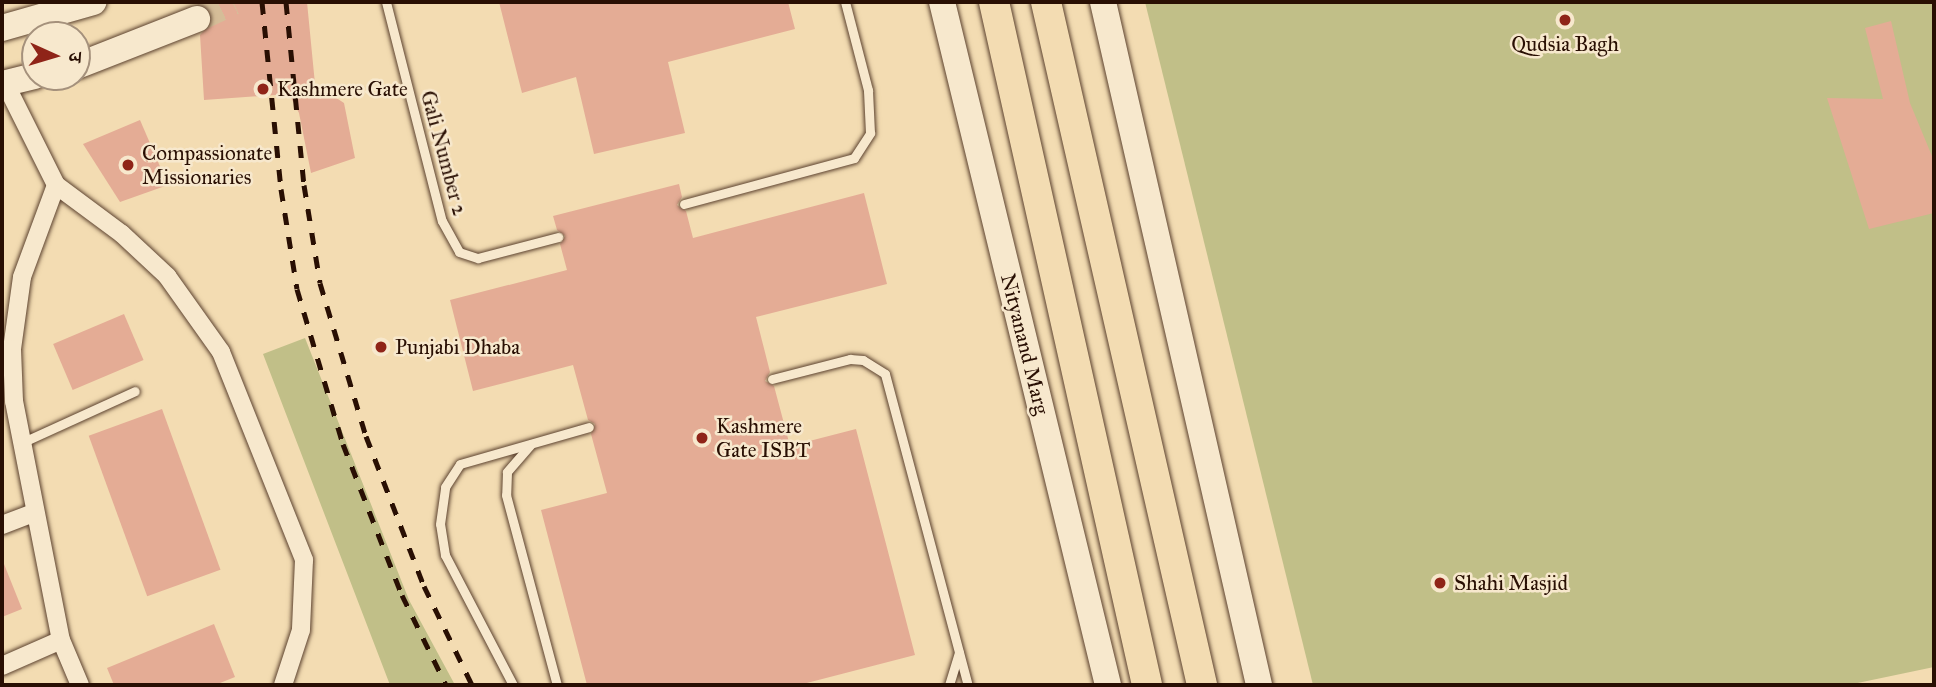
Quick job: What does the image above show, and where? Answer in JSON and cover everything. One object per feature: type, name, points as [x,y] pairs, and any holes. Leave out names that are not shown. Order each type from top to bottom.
[{"type":"highway","points":[[994,2],[1147,685]]},
{"type":"highway","points":[[1046,2],[1202,685]]},
{"type":"main road","points":[[2,28],[93,2]]},
{"type":"main road","name":"Nityanand Marg","points":[[942,2],[1108,685]]},
{"type":"main road","points":[[1103,2],[1259,685]]},
{"type":"main road","points":[[91,61],[197,19]]},
{"type":"street","points":[[4,83],[56,185],[150,259],[221,352],[304,560],[301,630],[283,685]]},
{"type":"street","points":[[56,185],[22,277],[12,349],[19,443],[61,640],[80,685]]},
{"type":"street","points":[[2,524],[34,513]]},
{"type":"street","points":[[2,666],[61,640]]},
{"type":"lane","name":"Gali Number 2","points":[[386,2],[442,221],[459,252],[478,258],[558,237]]},
{"type":"lane","points":[[684,204],[854,158],[870,133],[868,90],[845,2]]},
{"type":"lane","points":[[772,379],[849,359],[863,360],[885,374],[968,685]]},
{"type":"lane","points":[[19,443],[135,391]]},
{"type":"lane","points":[[513,685],[445,555],[441,508],[450,474],[460,464],[589,426]]},
{"type":"lane","points":[[533,441],[507,472],[506,495],[557,685]]},
{"type":"lane","points":[[949,685],[959,650]]},
{"type":"shaded area","points":[[1145,2],[1934,2],[1934,667],[1848,685],[1313,685]]},
{"type":"shaded area","points":[[305,338],[409,600],[455,685],[390,685],[263,354]]},
{"type":"building","name":"Kashmere Gate","points":[[197,2],[307,2],[315,84],[344,103],[355,158],[311,173],[299,113],[289,94],[204,100],[200,35],[213,21],[207,7]]},
{"type":"building","points":[[499,2],[788,2],[795,29],[668,62],[685,133],[594,154],[576,77],[522,93]]},
{"type":"building","points":[[1891,21],[1910,103],[1934,161],[1934,213],[1869,229],[1827,98],[1883,99],[1865,28]]},
{"type":"building","name":"Compassionate Missionaries","points":[[140,120],[168,185],[120,202],[83,144]]},
{"type":"building","points":[[679,184],[682,197],[677,205],[686,211],[693,238],[864,193],[887,284],[756,317],[770,372],[765,381],[774,386],[790,446],[856,429],[915,655],[799,685],[587,685],[541,510],[607,493],[591,434],[595,424],[588,420],[573,365],[473,391],[450,300],[567,270],[560,244],[565,236],[557,230],[553,216]]},
{"type":"building","points":[[124,314],[144,360],[73,390],[53,344]]},
{"type":"building","points":[[162,409],[220,570],[147,596],[89,436]]},
{"type":"building","points":[[2,559],[22,609],[2,617]]},
{"type":"building","points":[[214,624],[235,677],[215,685],[114,685],[107,668]]},
{"type":"tunnel","points":[[197,19],[233,2]]},
{"type":"railway","points":[[262,2],[281,189],[297,289],[343,444],[402,595],[446,685]]},
{"type":"railway","points":[[286,2],[304,185],[320,283],[366,436],[424,586],[472,685]]},
{"type":"place","name":"Qudsia Bagh","points":[[1565,20]]},
{"type":"place","name":"Kashmere Gate","points":[[263,89]]},
{"type":"place","name":"Compassionate Missionaries","points":[[128,165]]},
{"type":"place","name":"Punjabi Dhaba","points":[[381,347]]},
{"type":"place","name":"Kashmere Gate ISBT","points":[[702,438]]},
{"type":"place","name":"Shahi Masjid","points":[[1440,583]]}]
